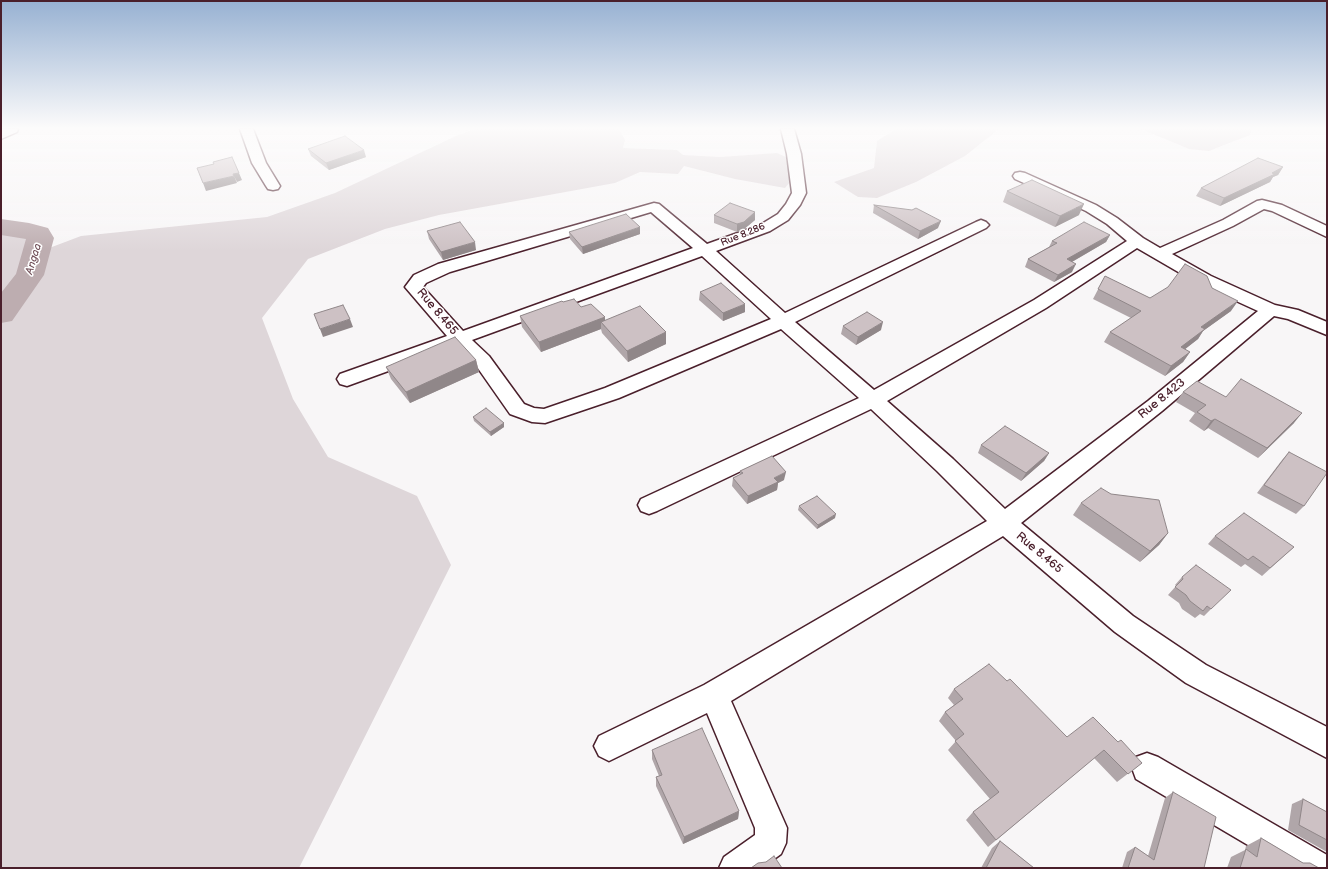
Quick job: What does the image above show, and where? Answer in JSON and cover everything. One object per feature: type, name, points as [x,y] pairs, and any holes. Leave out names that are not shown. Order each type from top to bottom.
[{"type":"street","points":[[263,170],[272,186]]},
{"type":"street","name":"Rue 8.286","points":[[347,379],[705,251],[765,228],[783,217],[793,205],[799,193],[796,170]]},
{"type":"street","points":[[1020,176],[1091,208],[1112,221],[1137,241],[1205,280],[1270,310],[1305,318],[1327,329]]},
{"type":"street","points":[[1158,254],[1228,223],[1262,204],[1277,208],[1327,232]]},
{"type":"street","name":"Rue 8.465","points":[[783,321],[612,393],[545,416],[532,415],[518,409],[482,360],[459,338],[414,287],[420,279],[444,268],[654,207],[736,277],[783,321],[945,465],[1004,524],[1124,624],[1196,674],[1327,743]]},
{"type":"street","points":[[783,321],[981,225]]},
{"type":"street","points":[[649,505],[873,400],[1040,304],[1137,241]]},
{"type":"street","name":"Rue 8.423","points":[[610,746],[714,695],[1004,524],[1155,406],[1270,310]]},
{"type":"street","points":[[714,695],[771,828],[770,843],[735,868]]},
{"type":"street","points":[[1147,768],[1318,868]]},
{"type":"shaded area","points":[[385,170],[681,170],[678,174],[640,172],[615,183],[439,215],[385,229],[308,259],[262,318],[293,399],[328,457],[417,496],[451,565],[299,868],[1,868],[1,227],[29,231],[38,234],[40,238],[36,253],[81,236],[267,217],[335,193]]},
{"type":"shaded area","points":[[698,170],[788,170],[790,182],[785,188],[735,179]]},
{"type":"shaded area","points":[[870,170],[939,170],[916,182],[877,198],[858,197],[834,182]]},
{"type":"building","points":[[198,170],[237,170],[239,173],[233,174],[234,176],[203,183]]},
{"type":"building","points":[[1236,170],[1278,170],[1272,173],[1275,174],[1224,198],[1201,188]]},
{"type":"building","points":[[1032,180],[1084,204],[1060,216],[1007,191]]},
{"type":"building","points":[[730,203],[755,212],[744,222],[737,224],[714,215]]},
{"type":"building","points":[[874,205],[912,210],[916,208],[941,221],[920,231]]},
{"type":"building","points":[[626,214],[640,227],[582,247],[569,232]]},
{"type":"building","points":[[460,222],[475,242],[441,252],[427,231]]},
{"type":"building","points":[[1084,222],[1110,235],[1067,259],[1076,264],[1058,275],[1028,259],[1057,243],[1052,241]]},
{"type":"building","points":[[1185,264],[1207,276],[1212,288],[1238,301],[1201,327],[1205,329],[1181,347],[1190,352],[1171,366],[1110,332],[1141,311],[1098,289],[1105,276],[1150,298],[1168,287]]},
{"type":"building","points":[[721,283],[745,304],[723,313],[700,292]]},
{"type":"building","points":[[574,299],[581,307],[591,304],[605,317],[539,342],[520,316],[562,301]]},
{"type":"building","points":[[343,305],[350,319],[320,329],[314,314]]},
{"type":"building","points":[[640,306],[666,332],[627,351],[601,322]]},
{"type":"building","points":[[867,312],[883,322],[858,337],[843,326]]},
{"type":"building","points":[[455,337],[476,360],[406,392],[386,367]]},
{"type":"building","points":[[1241,379],[1302,413],[1267,448],[1215,419],[1211,421],[1197,412],[1206,405],[1183,392],[1197,381],[1226,397]]},
{"type":"building","points":[[486,408],[504,423],[490,432],[473,417]]},
{"type":"building","points":[[1005,426],[1049,453],[1026,473],[981,445]]},
{"type":"building","points":[[1289,452],[1327,472],[1304,506],[1264,485]]},
{"type":"building","points":[[772,456],[786,472],[774,478],[778,482],[748,496],[733,478],[743,473],[740,471]]},
{"type":"building","points":[[1101,488],[1111,494],[1159,500],[1168,533],[1150,551],[1081,503]]},
{"type":"building","points":[[817,496],[836,514],[818,525],[799,506]]},
{"type":"building","points":[[1244,513],[1294,547],[1270,568],[1253,556],[1248,560],[1215,536]]},
{"type":"building","points":[[1196,565],[1231,590],[1211,609],[1207,606],[1203,611],[1175,587],[1183,579],[1182,577]]},
{"type":"building","points":[[989,664],[1007,681],[1010,679],[1067,737],[1093,717],[1118,742],[1121,740],[1142,763],[1128,774],[1104,750],[996,840],[973,812],[999,792],[955,741],[964,734],[945,712],[963,699],[954,689]]},
{"type":"building","points":[[702,728],[739,811],[684,837],[656,777],[662,775],[652,750]]},
{"type":"building","points":[[1173,792],[1216,817],[1204,868],[1128,868],[1135,847],[1154,860]]},
{"type":"building","points":[[1303,799],[1327,812],[1327,840],[1299,825]]},
{"type":"building","points":[[1261,838],[1303,863],[1310,863],[1319,868],[1240,868],[1246,849],[1257,857]]},
{"type":"building","points":[[1000,841],[1034,868],[986,868]]},
{"type":"building","points":[[774,856],[782,868],[751,868],[758,863],[766,862]]},
{"type":"waterway","name":"Angaa","points":[[1,227],[29,231],[38,234],[40,238],[30,275],[1,314]]}]
